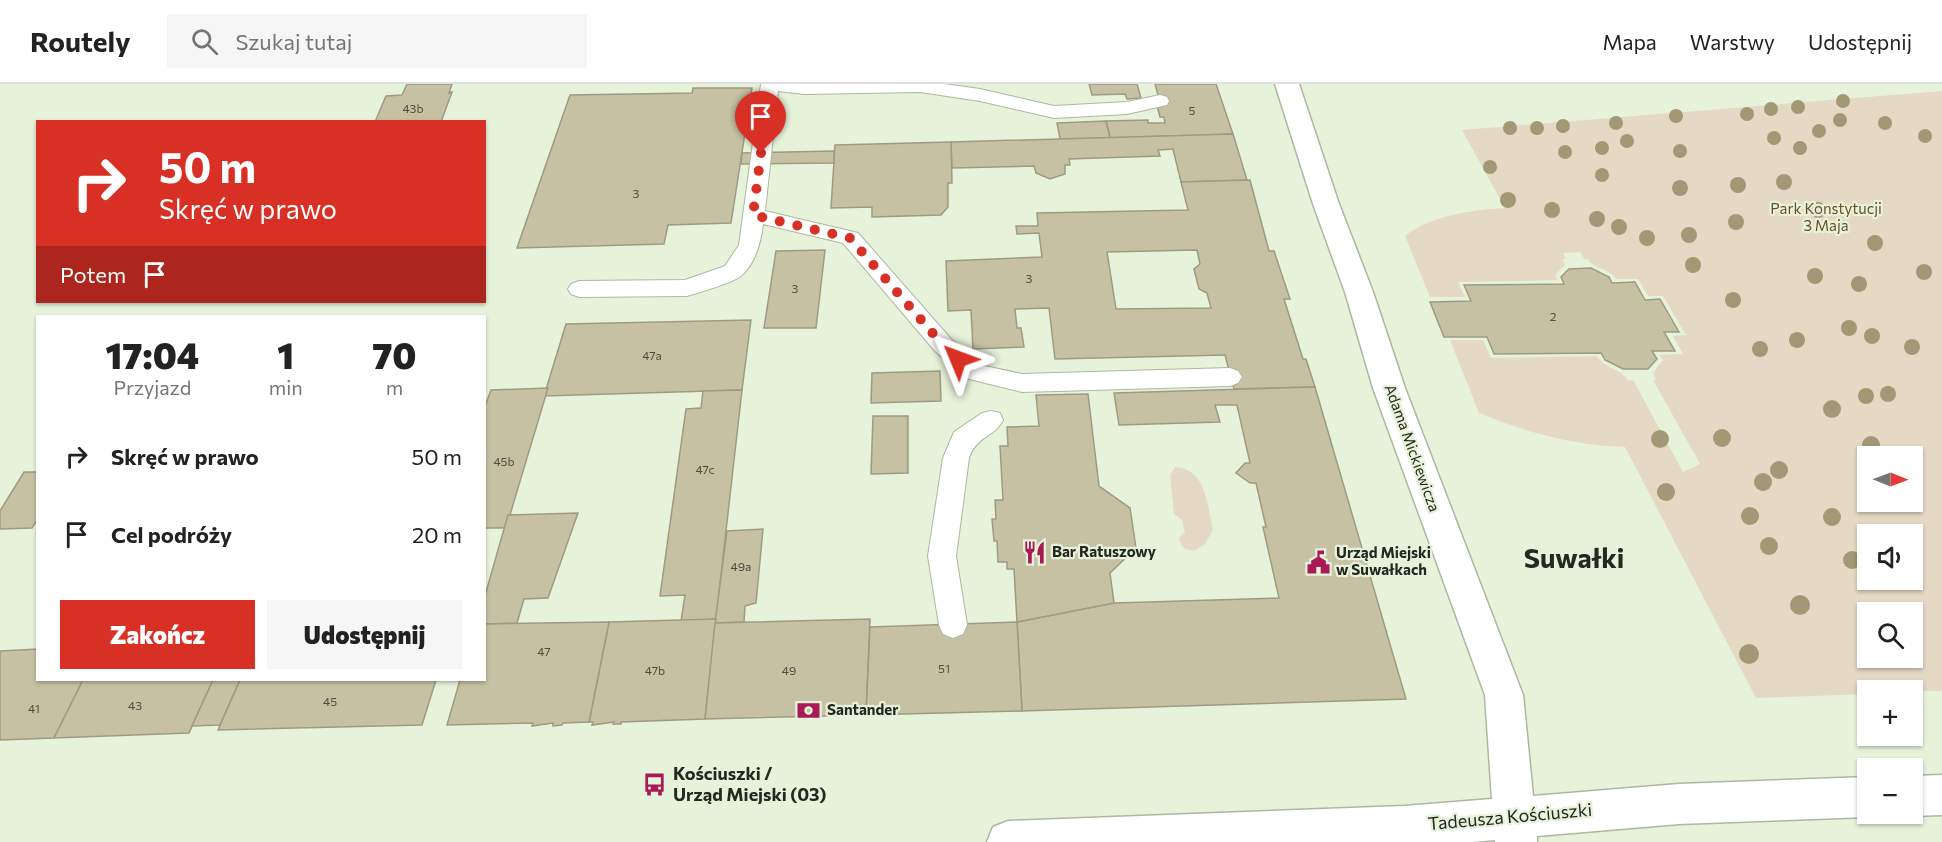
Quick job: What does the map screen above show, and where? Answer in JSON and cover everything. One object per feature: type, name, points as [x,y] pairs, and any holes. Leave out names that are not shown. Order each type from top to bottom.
[{"type":"street","name":"Adama Mickiewicza","points":[[1287,84],[1326,204],[1359,292],[1389,388],[1504,696],[1515,829]]},
{"type":"street","points":[[1923,796],[1942,795]]},
{"type":"street","name":"Tadeusza Kościuszki","points":[[1008,842],[1404,827],[1515,829],[1679,804],[1857,797]]},
{"type":"lane","points":[[579,289],[687,288],[733,271],[750,246],[770,85],[804,88],[920,86],[980,95],[1054,112],[1127,108],[1160,101]]},
{"type":"lane","points":[[753,215],[850,238],[943,345],[973,372],[1022,383],[1230,377]]},
{"type":"lane","points":[[953,625],[942,556],[956,458],[963,439],[991,420]]},
{"type":"green space","name":"Park Konstytucji 3 Maja","points":[[1942,91],[1942,691],[1923,691],[1923,680],[1857,680],[1857,694],[1756,698],[1625,447],[1587,444],[1550,437],[1479,413],[1450,340],[1483,340],[1491,358],[1597,356],[1603,363],[1621,373],[1628,381],[1633,380],[1683,472],[1700,464],[1653,380],[1656,380],[1653,373],[1663,360],[1659,355],[1683,354],[1673,336],[1686,335],[1663,296],[1648,296],[1638,279],[1616,279],[1588,259],[1584,259],[1580,252],[1563,253],[1566,259],[1562,259],[1565,265],[1555,275],[1558,280],[1458,282],[1465,297],[1430,297],[1405,236],[1440,218],[1479,210],[1505,208],[1462,130]]},
{"type":"green space","points":[[1175,467],[1193,474],[1204,490],[1207,500],[1213,530],[1205,544],[1196,550],[1184,548],[1179,538],[1185,532],[1182,520],[1174,514],[1170,475]]},
{"type":"building","points":[[407,84],[452,84],[449,93],[452,92],[442,120],[376,120],[386,96],[402,95]]},
{"type":"building","points":[[1089,84],[1137,84],[1141,98],[1127,99],[1125,94],[1092,95]]},
{"type":"building","points":[[1155,84],[1216,84],[1233,134],[1110,138],[1106,121],[1148,120],[1148,123],[1165,123],[1164,117],[1160,117],[1157,106],[1161,106]]},
{"type":"building","points":[[693,88],[752,88],[731,223],[668,225],[664,244],[517,248],[570,95],[692,93]]},
{"type":"building","points":[[1106,121],[1110,138],[1060,139],[1057,123]]},
{"type":"building","points":[[1233,134],[1247,180],[1181,182],[1173,149],[1158,150],[1160,156],[1069,159],[1070,165],[1065,165],[1065,174],[1050,179],[1036,173],[1034,166],[952,168],[951,142]]},
{"type":"building","points":[[951,142],[952,183],[948,183],[948,207],[941,215],[872,217],[872,207],[831,208],[835,145]]},
{"type":"building","points":[[834,151],[834,163],[741,164],[742,153]]},
{"type":"building","points":[[1250,180],[1269,251],[1274,251],[1290,299],[1284,299],[1303,359],[1306,359],[1315,387],[1234,389],[1225,355],[1055,359],[1049,308],[1015,309],[1017,328],[1021,328],[1024,347],[973,349],[971,310],[948,311],[946,261],[1042,257],[1039,233],[1017,234],[1016,226],[1038,226],[1037,213],[1188,210],[1181,182]],"holes":[[[1197,250],[1200,264],[1194,269],[1199,289],[1207,293],[1211,308],[1116,309],[1107,252]]]},
{"type":"building","points":[[825,250],[816,328],[764,328],[776,251]]},
{"type":"building","points":[[1591,268],[1609,277],[1612,283],[1635,282],[1645,300],[1660,299],[1679,332],[1664,332],[1675,351],[1652,351],[1657,359],[1648,369],[1623,369],[1605,360],[1601,353],[1494,354],[1487,337],[1444,337],[1430,302],[1471,301],[1464,285],[1564,284],[1561,277],[1569,269]]},
{"type":"building","points":[[751,320],[742,390],[544,396],[566,324]]},
{"type":"building","points":[[940,371],[941,401],[871,403],[872,373]]},
{"type":"building","name":"Urząd Miejski w Suwałkach","points":[[1315,387],[1406,699],[1022,711],[1017,622],[1114,603],[1279,598],[1256,483],[1250,483],[1236,473],[1245,463],[1250,463],[1237,405],[1215,405],[1220,422],[1119,425],[1114,393]]},
{"type":"building","points":[[548,388],[506,528],[486,528],[486,404],[491,390]]},
{"type":"building","points":[[742,390],[716,619],[681,621],[685,595],[660,596],[686,409],[701,408],[703,391]]},
{"type":"building","points":[[1088,394],[1099,486],[1130,508],[1136,548],[1110,573],[1114,603],[1017,622],[1014,569],[1007,569],[1007,562],[998,562],[997,541],[994,541],[992,519],[996,519],[995,500],[1003,500],[1000,446],[1008,446],[1007,427],[1039,426],[1036,395]]},
{"type":"building","points":[[873,416],[908,416],[908,473],[871,474]]},
{"type":"building","points":[[24,472],[36,472],[36,522],[32,528],[0,529],[0,511]]},
{"type":"building","points":[[578,513],[548,598],[524,599],[517,623],[486,624],[486,592],[508,515]]},
{"type":"building","points":[[763,529],[756,603],[745,606],[744,622],[715,623],[727,531]]},
{"type":"building","points":[[716,619],[705,719],[613,724],[614,722],[592,725],[593,722],[589,722],[609,622]]},
{"type":"building","points":[[870,619],[866,715],[705,719],[715,623]]},
{"type":"building","points":[[609,622],[589,722],[563,723],[553,726],[553,723],[532,726],[533,723],[447,725],[460,681],[486,681],[486,624]]},
{"type":"building","points":[[1017,622],[1022,711],[866,715],[870,627]]},
{"type":"building","points":[[36,649],[36,681],[82,681],[54,738],[0,740],[0,651]]},
{"type":"building","points":[[82,681],[213,681],[189,733],[54,738]]},
{"type":"building","points":[[213,681],[240,681],[220,725],[192,726]]},
{"type":"building","points":[[240,681],[436,681],[422,725],[218,730]]},
{"type":"place","name":"Bar Ratuszowy","points":[[1034,552]]},
{"type":"place","name":"Urząd Miejski w Suwałkach","points":[[1318,562]]},
{"type":"place","name":"Santander","points":[[809,710]]},
{"type":"place","name":"Kościuszki / Urząd Miejski (03)","points":[[655,784]]},
{"type":"district","name":"Suwałki","points":[[1574,559]]},
{"type":"route","points":[[761,153],[753,215],[850,238],[943,345],[958,359]]}]
